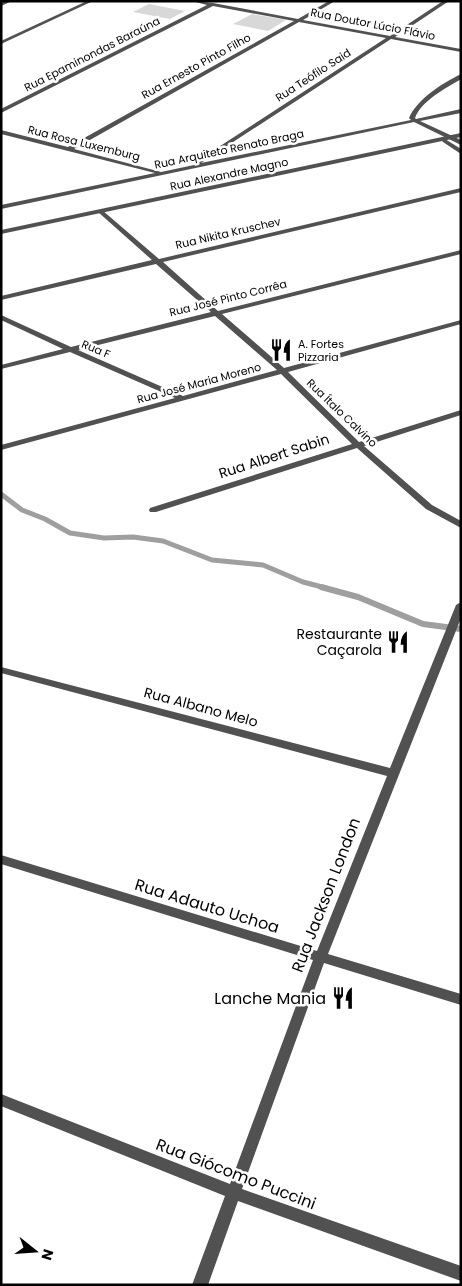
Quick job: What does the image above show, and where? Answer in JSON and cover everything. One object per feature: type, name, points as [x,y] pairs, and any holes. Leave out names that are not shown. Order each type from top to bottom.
[{"type":"street","points":[[1,5],[10,1]]},
{"type":"street","points":[[1,43],[91,1]]},
{"type":"street","name":"Rua Doutor Lúcio Flávio","points":[[194,1],[461,51]]},
{"type":"street","name":"Rua Epaminondas Baraúna","points":[[1,111],[218,1]]},
{"type":"street","name":"Rua Ernesto Pinto Filho","points":[[68,150],[333,1]]},
{"type":"street","name":"Rua Teófilo Said","points":[[190,167],[447,1]]},
{"type":"street","points":[[461,76],[414,112],[412,118],[441,136],[461,152]]},
{"type":"street","name":"Rua Arquiteto Renato Braga","points":[[1,207],[461,111]]},
{"type":"street","name":"Rua Rosa Luxemburg","points":[[1,132],[162,173]]},
{"type":"street","name":"Rua Alexandre Magno","points":[[1,232],[441,136],[452,137],[461,135]]},
{"type":"street","points":[[452,137],[461,143]]},
{"type":"street","name":"Rua Nikita Kruschev","points":[[1,298],[461,190]]},
{"type":"street","points":[[1,197],[21,203]]},
{"type":"street","name":"Rua Ítalo Calvino","points":[[100,211],[283,371],[357,444],[429,507],[461,525]]},
{"type":"street","name":"Rua José Pinto Corrêa","points":[[1,367],[461,252]]},
{"type":"street","name":"Rua F","points":[[1,317],[69,350],[184,399]]},
{"type":"street","name":"Rua José Maria Moreno","points":[[1,448],[461,322]]},
{"type":"street","name":"Rua Albert Sabin","points":[[154,510],[461,412]]},
{"type":"street","points":[[451,521],[461,518]]},
{"type":"street","name":"Rua Jackson London","points":[[200,1285],[320,958],[461,605]]},
{"type":"street","name":"Rua Albano Melo","points":[[1,670],[393,773]]},
{"type":"street","name":"Rua Adauto Uchoa","points":[[1,859],[461,1000]]},
{"type":"street","name":"Rua Giócomo Puccini","points":[[1,1100],[234,1193],[461,1274]]},
{"type":"shaded area","points":[[149,4],[185,11],[170,19],[133,12]]},
{"type":"shaded area","points":[[252,14],[286,20],[268,31],[233,24]]},
{"type":"waterway","points":[[1,494],[22,510],[45,519],[70,533],[104,538],[133,537],[163,541],[212,560],[263,565],[303,582],[326,588]]},
{"type":"waterway","points":[[321,587],[358,597],[423,624],[461,629]]},
{"type":"place","name":"A. Fortes Pizzaria","points":[[281,350]]},
{"type":"place","name":"Restaurante Caçarola","points":[[398,642]]},
{"type":"place","name":"Lanche Mania","points":[[343,998]]}]
